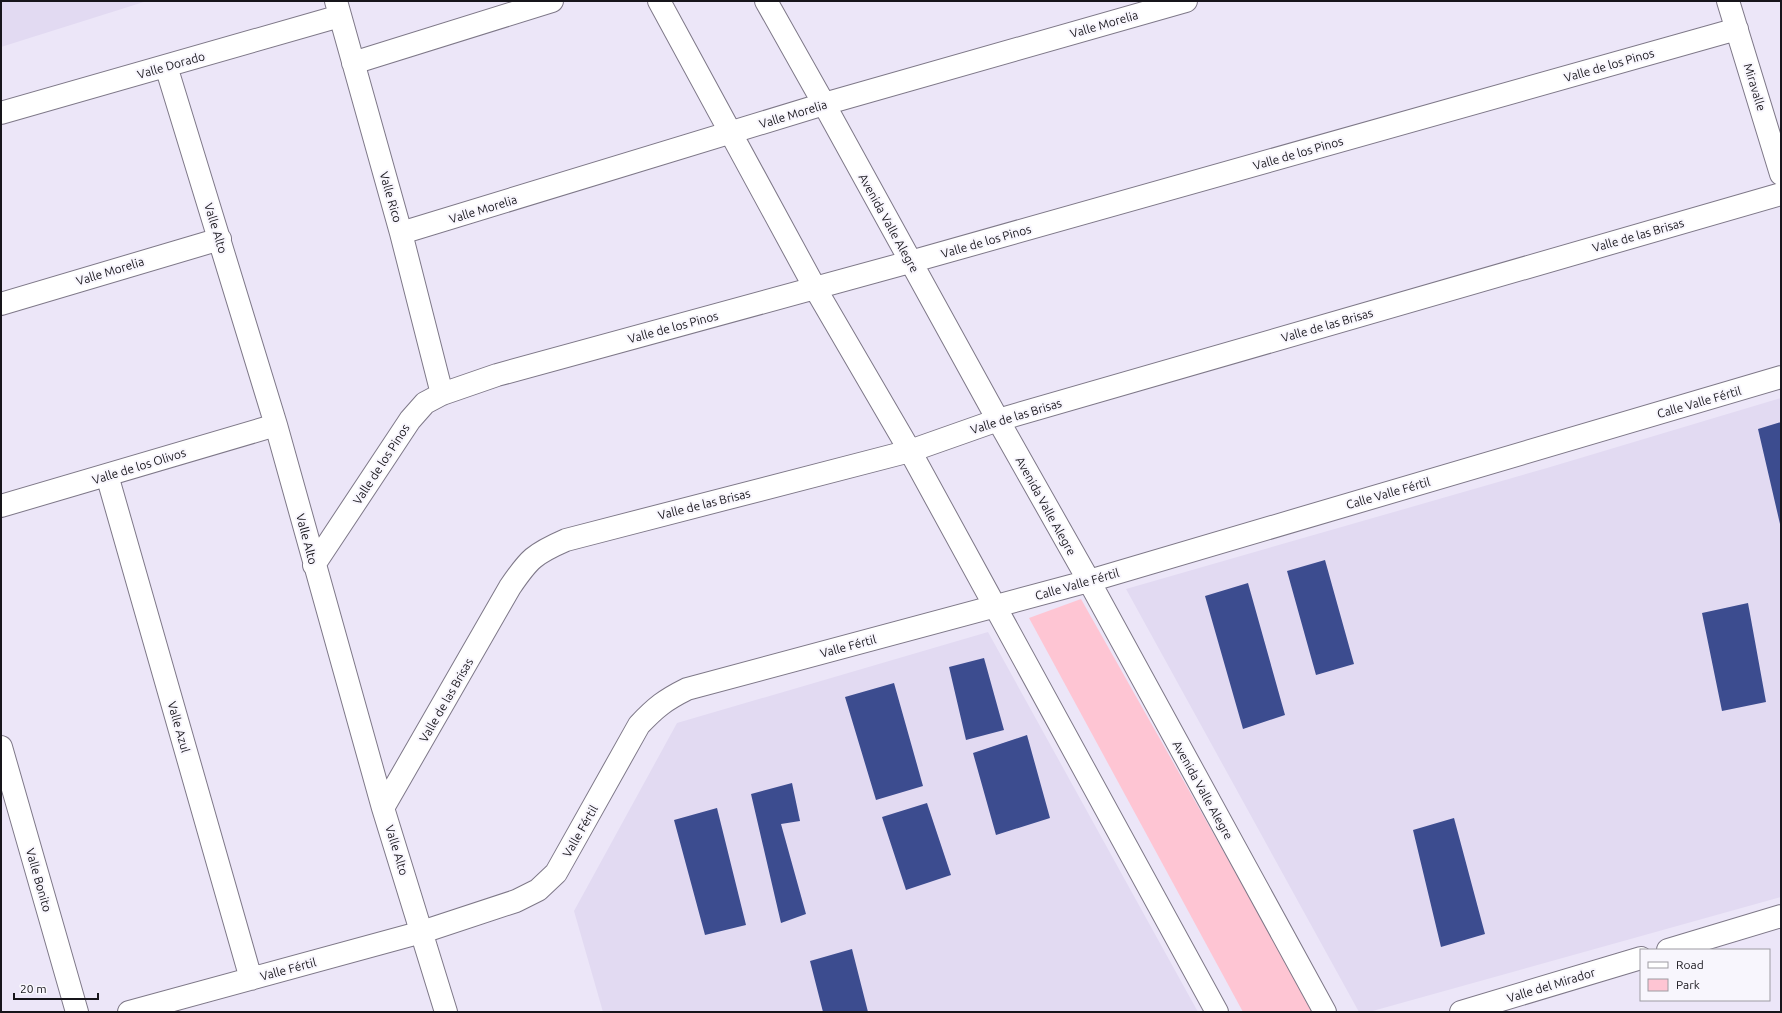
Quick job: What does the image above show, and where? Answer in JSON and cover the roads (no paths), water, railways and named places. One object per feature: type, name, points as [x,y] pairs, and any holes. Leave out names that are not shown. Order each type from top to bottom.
[{"type":"street","points":[[353,63],[552,1]]},
{"type":"street","points":[[659,1],[815,288],[910,451],[994,607],[1217,1012]]},
{"type":"street","name":"Avenida Valle Alegre","points":[[766,1],[1325,1012]]},
{"type":"street","name":"Valle Morelia","points":[[401,233],[731,134],[824,104],[1186,1]]},
{"type":"street","name":"Miravalle","points":[[1728,1],[1781,174]]},
{"type":"street","name":"Valle Rico","points":[[338,8],[401,233],[442,394]]},
{"type":"street","name":"Valle Dorado","points":[[1,114],[166,66],[338,8]]},
{"type":"street","name":"Valle de los Pinos","points":[[314,565],[410,420],[425,403],[442,394],[497,375],[910,262],[1737,29]]},
{"type":"street","name":"Valle Alto","points":[[166,66],[276,424],[314,565],[383,808],[446,1012]]},
{"type":"street","name":"Valle de las Brisas","points":[[383,808],[510,587],[525,564],[541,551],[566,540],[910,451],[998,420],[1781,194]]},
{"type":"street","name":"Valle Morelia","points":[[1,304],[220,239]]},
{"type":"street","name":"Calle Valle Fértil","points":[[994,607],[1088,581],[1781,378]]},
{"type":"street","name":"Valle de los Olivos","points":[[1,506],[276,424]]},
{"type":"street","name":"Valle Azul","points":[[107,475],[251,979]]},
{"type":"street","name":"Valle Fértil","points":[[130,1012],[422,932],[516,901],[538,890],[556,872],[639,725],[656,707],[668,699],[687,689],[994,607]]},
{"type":"street","name":"Valle Bonito","points":[[1,747],[77,1012]]},
{"type":"street","points":[[1671,949],[1781,916]]},
{"type":"street","name":"Valle del Mirador","points":[[1461,1012],[1640,958]]}]
